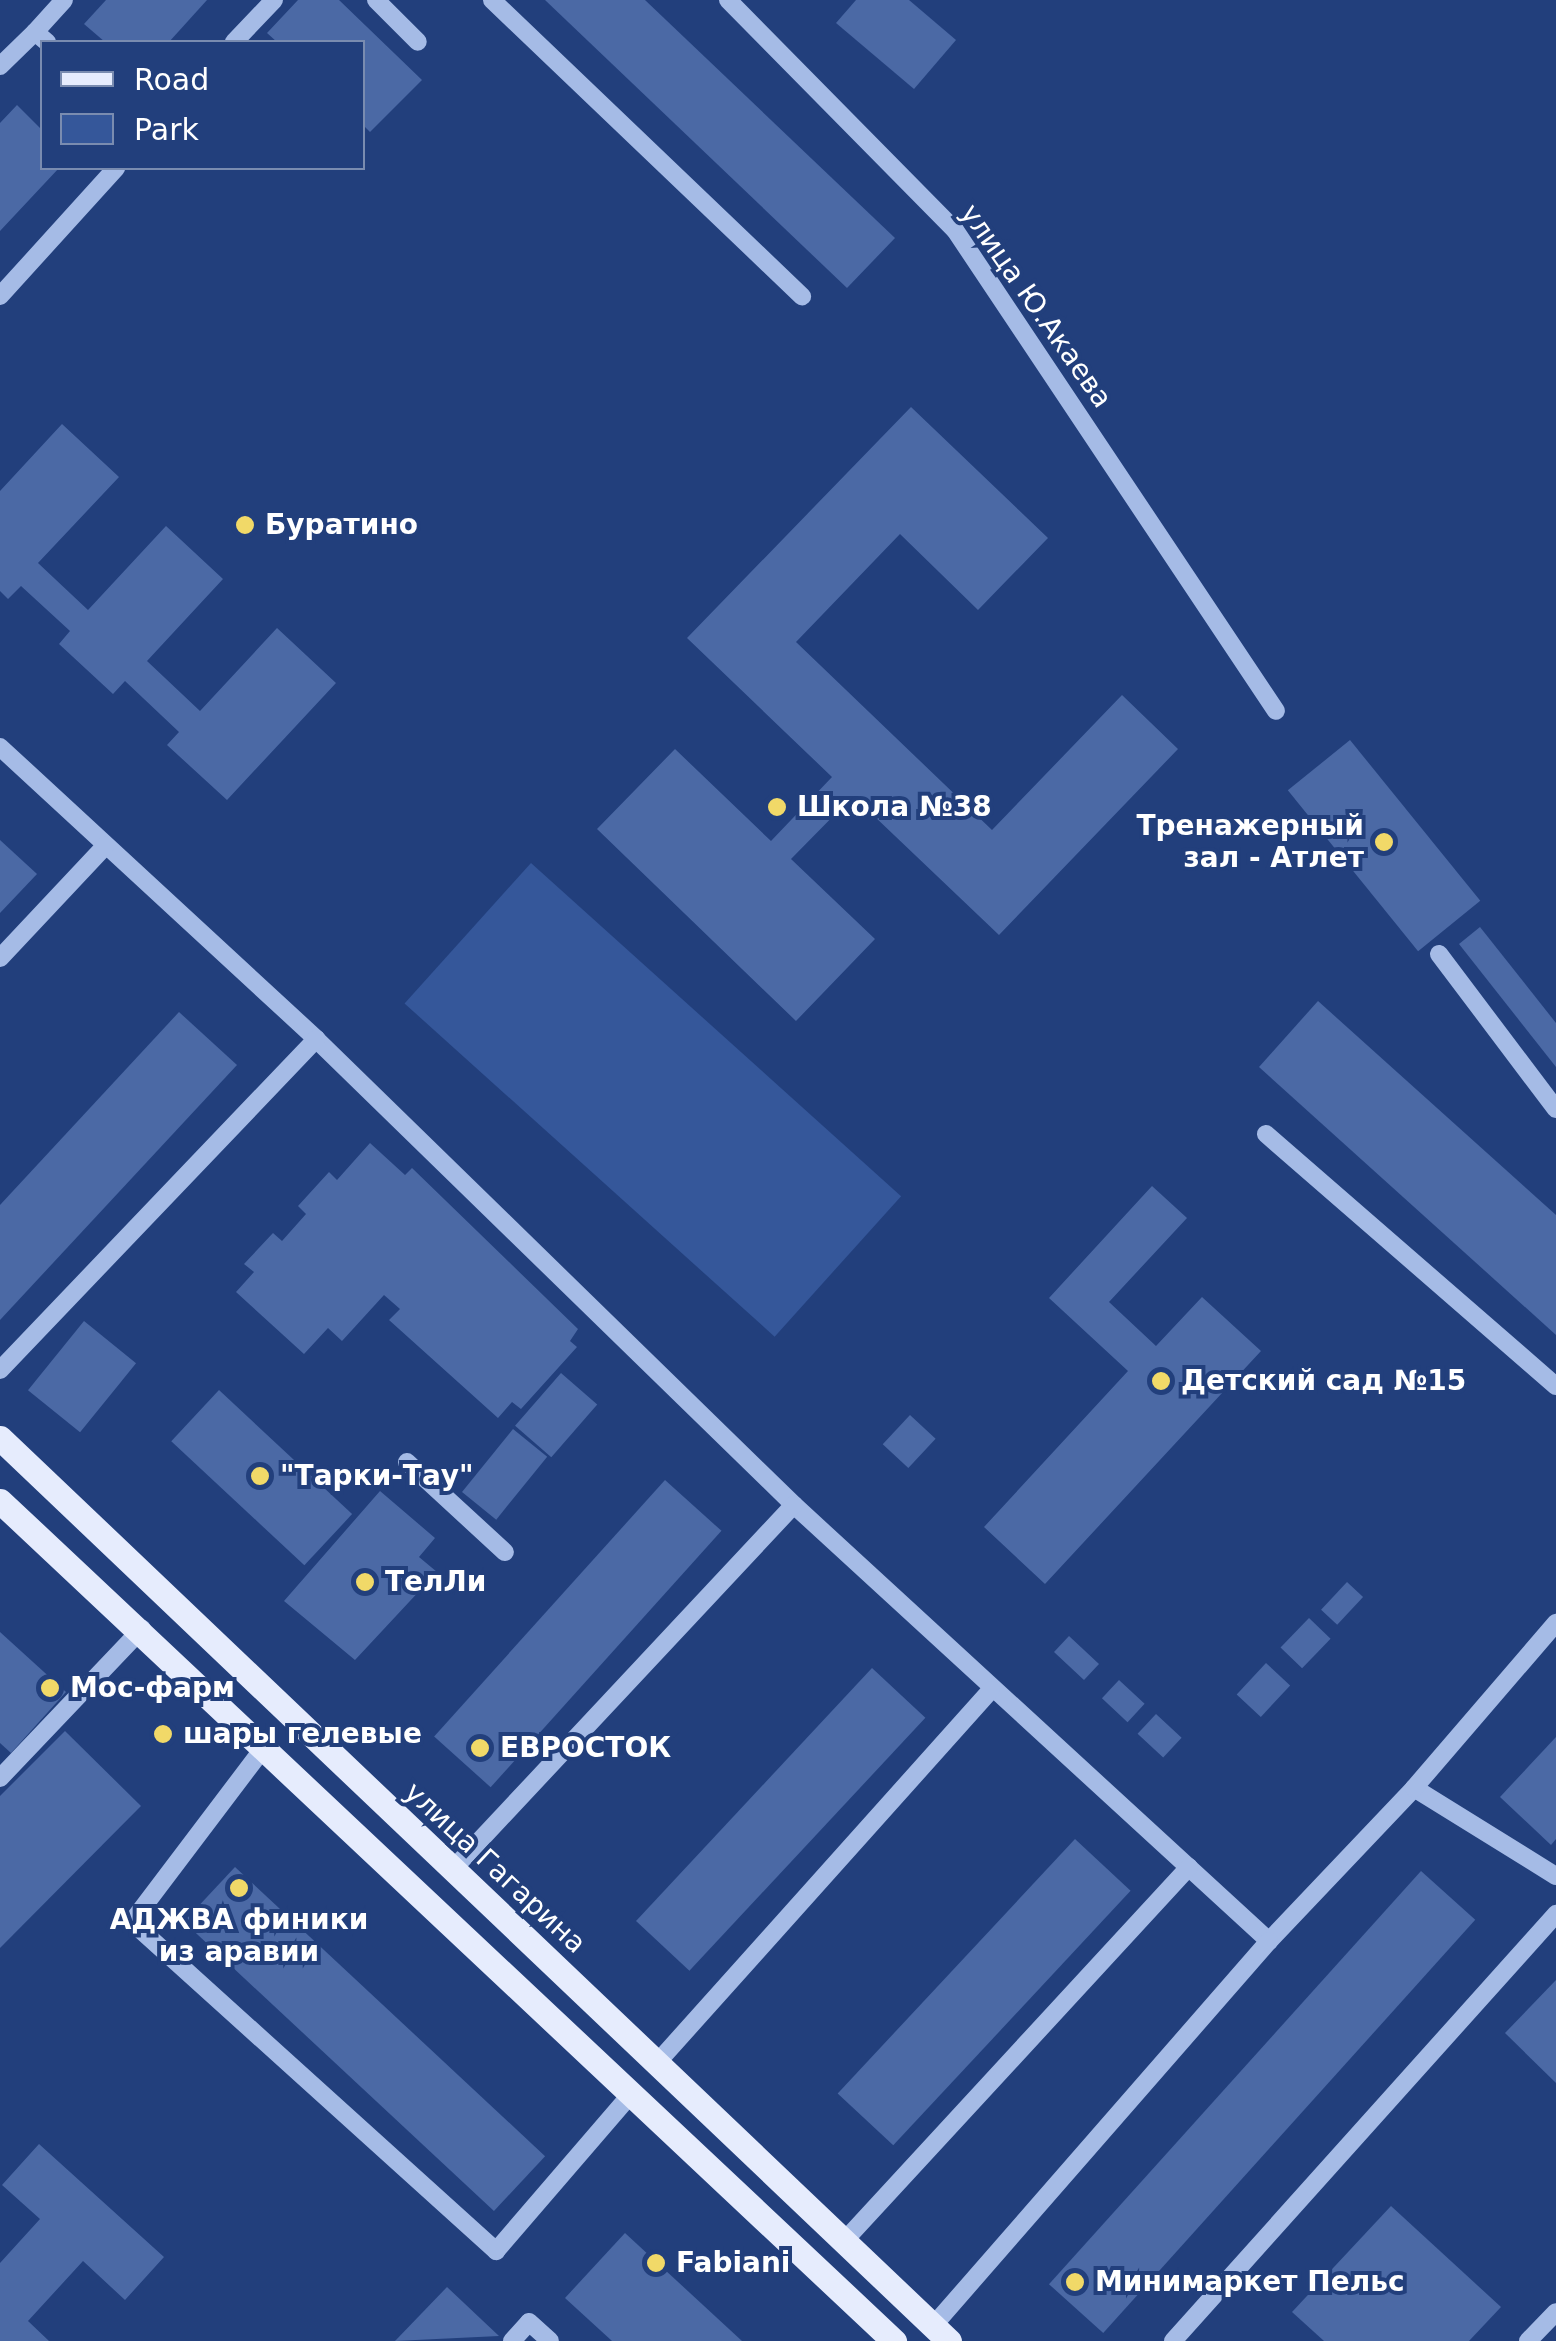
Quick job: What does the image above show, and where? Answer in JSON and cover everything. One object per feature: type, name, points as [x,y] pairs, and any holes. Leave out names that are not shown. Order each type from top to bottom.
[{"type":"main road","name":"улица Гагарина","points":[[0,1438],[941,2333]]},
{"type":"main road","points":[[0,1501],[142,1629],[894,2341]]},
{"type":"street","points":[[0,66],[41,37],[64,0]]},
{"type":"street","points":[[236,40],[274,0]]},
{"type":"street","points":[[376,0],[418,42]]},
{"type":"street","points":[[492,0],[802,296]]},
{"type":"street","name":"улица Ю.Акаева","points":[[728,0],[955,230],[1276,711]]},
{"type":"street","points":[[0,296],[114,170]]},
{"type":"street","points":[[0,747],[316,1039],[794,1506],[1269,1941]]},
{"type":"street","points":[[0,958],[104,846]]},
{"type":"street","points":[[1439,954],[1556,1109]]},
{"type":"street","points":[[0,1370],[316,1039]]},
{"type":"street","points":[[1266,1134],[1556,1386]]},
{"type":"street","points":[[407,1462],[505,1552]]},
{"type":"street","points":[[454,1868],[794,1506]]},
{"type":"street","points":[[941,2333],[1269,1941],[1414,1788],[1556,1622]]},
{"type":"street","points":[[0,1778],[142,1629]]},
{"type":"street","points":[[656,2064],[991,1690]]},
{"type":"street","points":[[265,1746],[132,1922],[496,2251],[630,2095]]},
{"type":"street","points":[[1414,1788],[1556,1876]]},
{"type":"street","points":[[846,2240],[1189,1867]]},
{"type":"street","points":[[1172,2341],[1556,1914]]},
{"type":"street","points":[[1528,2341],[1556,2312]]},
{"type":"street","points":[[512,2341],[529,2322],[550,2341]]},
{"type":"green space","points":[[531,863],[901,1196],[775,1337],[405,1003]]},
{"type":"building","points":[[106,0],[207,0],[171,40],[103,40],[84,24]]},
{"type":"building","points":[[298,0],[339,0],[422,80],[370,132],[365,127],[365,40],[275,40],[267,33]]},
{"type":"building","points":[[545,0],[645,0],[895,238],[847,288]]},
{"type":"building","points":[[856,0],[909,0],[956,40],[914,89],[836,23]]},
{"type":"building","points":[[17,105],[40,128],[40,170],[57,170],[0,231],[0,123]]},
{"type":"building","points":[[911,407],[1048,538],[978,610],[900,534],[796,642],[992,830],[1122,695],[1178,749],[999,935],[853,796],[791,859],[875,939],[796,1021],[597,829],[675,749],[771,841],[832,777],[687,638]]},
{"type":"building","points":[[62,424],[119,477],[38,563],[88,610],[166,526],[223,579],[147,661],[200,711],[277,628],[336,683],[227,800],[167,745],[179,732],[125,681],[113,694],[59,644],[70,631],[21,586],[8,599],[0,591],[0,491]]},
{"type":"building","points":[[1350,740],[1480,901],[1418,951],[1288,790]]},
{"type":"building","points":[[0,840],[37,874],[0,913]]},
{"type":"building","points":[[1480,927],[1556,1023],[1556,1067],[1459,944]]},
{"type":"building","points":[[1318,1001],[1556,1215],[1556,1335],[1259,1067]]},
{"type":"building","points":[[179,1012],[237,1065],[0,1320],[0,1205]]},
{"type":"building","points":[[370,1143],[405,1175],[412,1168],[578,1329],[570,1341],[577,1347],[521,1409],[512,1402],[498,1418],[389,1320],[400,1309],[384,1295],[342,1341],[328,1328],[304,1354],[236,1292],[254,1272],[244,1264],[273,1233],[282,1241],[306,1214],[298,1206],[329,1172],[337,1180]]},
{"type":"building","points":[[1152,1186],[1187,1218],[1109,1302],[1156,1346],[1202,1297],[1261,1351],[1045,1584],[984,1527],[1128,1371],[1049,1298]]},
{"type":"building","points":[[84,1321],[136,1363],[80,1432],[28,1390]]},
{"type":"building","points":[[561,1373],[597,1404],[551,1457],[515,1426]]},
{"type":"building","name":"\"Тарки-Тау\"","points":[[219,1390],[352,1514],[304,1565],[171,1441]]},
{"type":"building","points":[[910,1415],[936,1439],[908,1468],[883,1444]]},
{"type":"building","points":[[513,1429],[547,1457],[496,1520],[462,1492]]},
{"type":"building","points":[[665,1480],[721,1531],[491,1787],[434,1736]]},
{"type":"building","name":"ТелЛи","points":[[380,1491],[435,1538],[419,1557],[437,1572],[355,1660],[284,1601]]},
{"type":"building","points":[[1347,1582],[1363,1597],[1337,1625],[1321,1610]]},
{"type":"building","points":[[1309,1618],[1331,1639],[1302,1668],[1281,1647]]},
{"type":"building","points":[[0,1632],[66,1692],[11,1753],[0,1743]]},
{"type":"building","points":[[1069,1636],[1099,1664],[1084,1680],[1054,1652]]},
{"type":"building","points":[[1266,1663],[1290,1686],[1261,1717],[1237,1694]]},
{"type":"building","points":[[872,1668],[925,1718],[689,1971],[636,1921]]},
{"type":"building","points":[[1119,1680],[1145,1704],[1128,1722],[1102,1698]]},
{"type":"building","points":[[1156,1714],[1182,1738],[1163,1758],[1138,1734]]},
{"type":"building","points":[[65,1731],[141,1806],[0,1948],[0,1796]]},
{"type":"building","points":[[1556,1737],[1556,1839],[1551,1845],[1500,1797]]},
{"type":"building","points":[[1075,1839],[1131,1891],[893,2145],[838,2094]]},
{"type":"building","points":[[235,1867],[545,2156],[494,2211],[184,1922]]},
{"type":"building","points":[[1421,1871],[1475,1920],[1103,2333],[1049,2284]]},
{"type":"building","points":[[1556,1980],[1556,2083],[1505,2033]]},
{"type":"building","points":[[39,2144],[164,2257],[125,2300],[83,2261],[28,2321],[49,2341],[0,2341],[0,2263],[40,2219],[2,2185]]},
{"type":"building","points":[[1391,2206],[1501,2307],[1469,2341],[1324,2341],[1292,2312]]},
{"type":"building","points":[[625,2233],[742,2341],[612,2341],[565,2298]]},
{"type":"building","points":[[447,2287],[499,2336],[395,2341]]},
{"type":"place","name":"Буратино","points":[[245,525]]},
{"type":"place","name":"Школа №38","points":[[777,807]]},
{"type":"place","name":"Тренажерный зал - Атлет","points":[[1384,842]]},
{"type":"place","name":"Детский сад №15","points":[[1161,1381]]},
{"type":"place","name":"\"Тарки-Тау\"","points":[[260,1476]]},
{"type":"place","name":"ТелЛи","points":[[365,1582]]},
{"type":"place","name":"Мос-фарм","points":[[50,1688]]},
{"type":"place","name":"шары гелевые","points":[[163,1734]]},
{"type":"place","name":"ЕВРОСТОК","points":[[480,1748]]},
{"type":"place","name":"АДЖВА финики из аравии","points":[[239,1888]]},
{"type":"place","name":"Fabiani","points":[[656,2263]]},
{"type":"place","name":"Минимаркет Пельс","points":[[1075,2282]]}]
